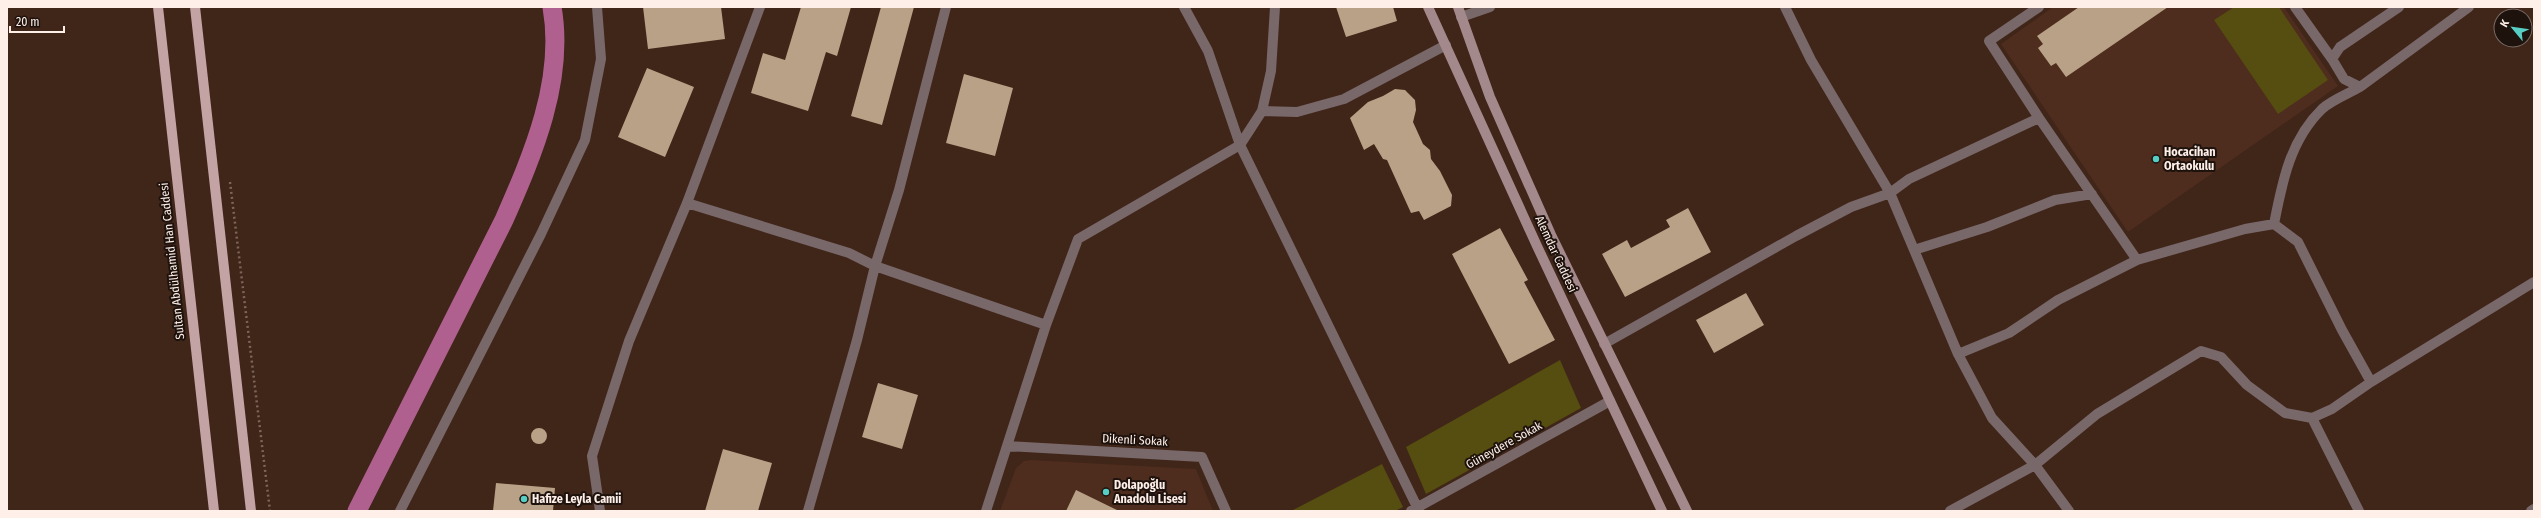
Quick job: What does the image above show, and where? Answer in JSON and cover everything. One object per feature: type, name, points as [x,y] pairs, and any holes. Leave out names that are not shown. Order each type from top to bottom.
[{"type":"main road","name":"Sultan Abdülhamid Han Caddesi","points":[[158,7],[214,511]]},
{"type":"main road","points":[[195,7],[251,511]]},
{"type":"main road","name":"Alemdar Caddesi","points":[[1428,7],[1662,511]]},
{"type":"main road","name":"Alemdar Caddesi","points":[[1459,12],[1490,97],[1552,237],[1687,511]]},
{"type":"street","points":[[400,511],[541,234],[585,140],[601,59],[597,7]]},
{"type":"street","points":[[600,511],[592,456],[629,341],[687,203],[760,7]]},
{"type":"street","points":[[808,511],[857,340],[875,266],[899,190],[946,7]]},
{"type":"street","points":[[1184,7],[1208,51],[1240,145],[1416,510]]},
{"type":"street","points":[[986,511],[1046,325],[1078,239],[1240,145],[1262,111],[1271,71],[1275,7]]},
{"type":"street","points":[[1459,12],[1490,7]]},
{"type":"street","points":[[1785,7],[1811,60],[1890,193],[1958,354],[1992,418],[2035,465],[2069,511]]},
{"type":"street","points":[[2039,7],[1989,41],[2039,118],[2137,260]]},
{"type":"street","points":[[2295,7],[2332,59],[2344,79],[2360,87]]},
{"type":"street","points":[[2332,59],[2340,47],[2399,7]]},
{"type":"street","points":[[2274,224],[2287,162],[2305,132],[2323,109],[2360,87],[2469,7]]},
{"type":"street","points":[[1262,111],[1297,112],[1344,99],[1446,45]]},
{"type":"street","points":[[1604,344],[1796,236],[1851,207],[1890,193],[1909,179],[2039,118]]},
{"type":"street","points":[[1914,250],[1987,227],[2054,200],[2092,194]]},
{"type":"street","points":[[687,203],[849,253],[875,266],[1046,325]]},
{"type":"street","points":[[1958,354],[2009,333],[2058,300],[2137,260],[2245,229],[2274,224],[2298,242],[2342,330],[2371,382]]},
{"type":"street","points":[[1950,511],[2035,465],[2097,414],[2201,351],[2221,357],[2247,385],[2285,413],[2312,418],[2332,409],[2371,382],[2534,282]]},
{"type":"street","name":"Güneydere Sokak","points":[[1416,510],[1610,401]]},
{"type":"street","points":[[2312,418],[2359,511]]},
{"type":"street","name":"Dikenli Sokak","points":[[1007,446],[1202,458],[1226,511]]},
{"type":"path","points":[[230,181],[270,511]]},
{"type":"shaded area","name":"Hocacihan Ortaokulu","points":[[2053,7],[2284,7],[2338,86],[2128,232],[2001,44]]},
{"type":"shaded area","points":[[2234,7],[2279,7],[2328,80],[2278,114],[2214,20]]},
{"type":"shaded area","points":[[1560,360],[1581,408],[1426,494],[1406,447]]},
{"type":"shaded area","name":"Dolapoğlu Anadolu Lisesi","points":[[1031,460],[1196,469],[1213,511],[1000,511],[1016,468],[1024,461]]},
{"type":"shaded area","points":[[1382,464],[1403,507],[1395,511],[1291,511]]},
{"type":"building","points":[[643,7],[721,7],[725,39],[648,49]]},
{"type":"building","points":[[801,7],[851,7],[837,56],[826,52],[808,111],[751,93],[763,53],[785,60]]},
{"type":"building","points":[[881,7],[914,7],[882,125],[851,116]]},
{"type":"building","points":[[1336,7],[1393,7],[1397,21],[1346,37]]},
{"type":"building","points":[[2079,7],[2168,7],[2066,77],[2056,63],[2051,66],[2038,48],[2043,44],[2037,36]]},
{"type":"building","points":[[647,68],[694,87],[665,157],[618,137]]},
{"type":"building","points":[[964,74],[1013,88],[995,156],[946,143]]},
{"type":"building","points":[[1395,89],[1405,90],[1415,100],[1416,110],[1413,122],[1423,144],[1430,150],[1431,159],[1440,171],[1452,195],[1451,206],[1424,220],[1419,211],[1411,213],[1387,160],[1383,159],[1374,144],[1364,150],[1350,118],[1368,102]]},
{"type":"building","points":[[1688,208],[1711,252],[1625,297],[1602,254],[1627,240],[1631,248],[1670,227],[1666,220]]},
{"type":"building","points":[[1500,228],[1528,280],[1524,282],[1555,340],[1509,364],[1452,254]]},
{"type":"building","points":[[1746,293],[1764,325],[1714,353],[1696,320]]},
{"type":"building","points":[[878,383],[918,395],[902,449],[862,437]]},
{"type":"building","points":[[539,428],[545,430],[547,436],[545,442],[539,444],[533,442],[531,436],[533,430]]},
{"type":"building","points":[[723,449],[772,463],[758,511],[705,511]]},
{"type":"building","name":"Hafize Leyla Camii","points":[[496,483],[555,488],[553,511],[493,511]]},
{"type":"building","points":[[1076,490],[1119,511],[1066,511]]},
{"type":"waterway","points":[[357,511],[504,220],[526,169],[544,116],[550,89],[554,62],[555,34],[552,7]]},
{"type":"place","name":"Hocacihan Ortaokulu","points":[[2156,159]]},
{"type":"place","name":"Dolapoğlu Anadolu Lisesi","points":[[1106,492]]},
{"type":"place","name":"Hafize Leyla Camii","points":[[524,499]]}]
